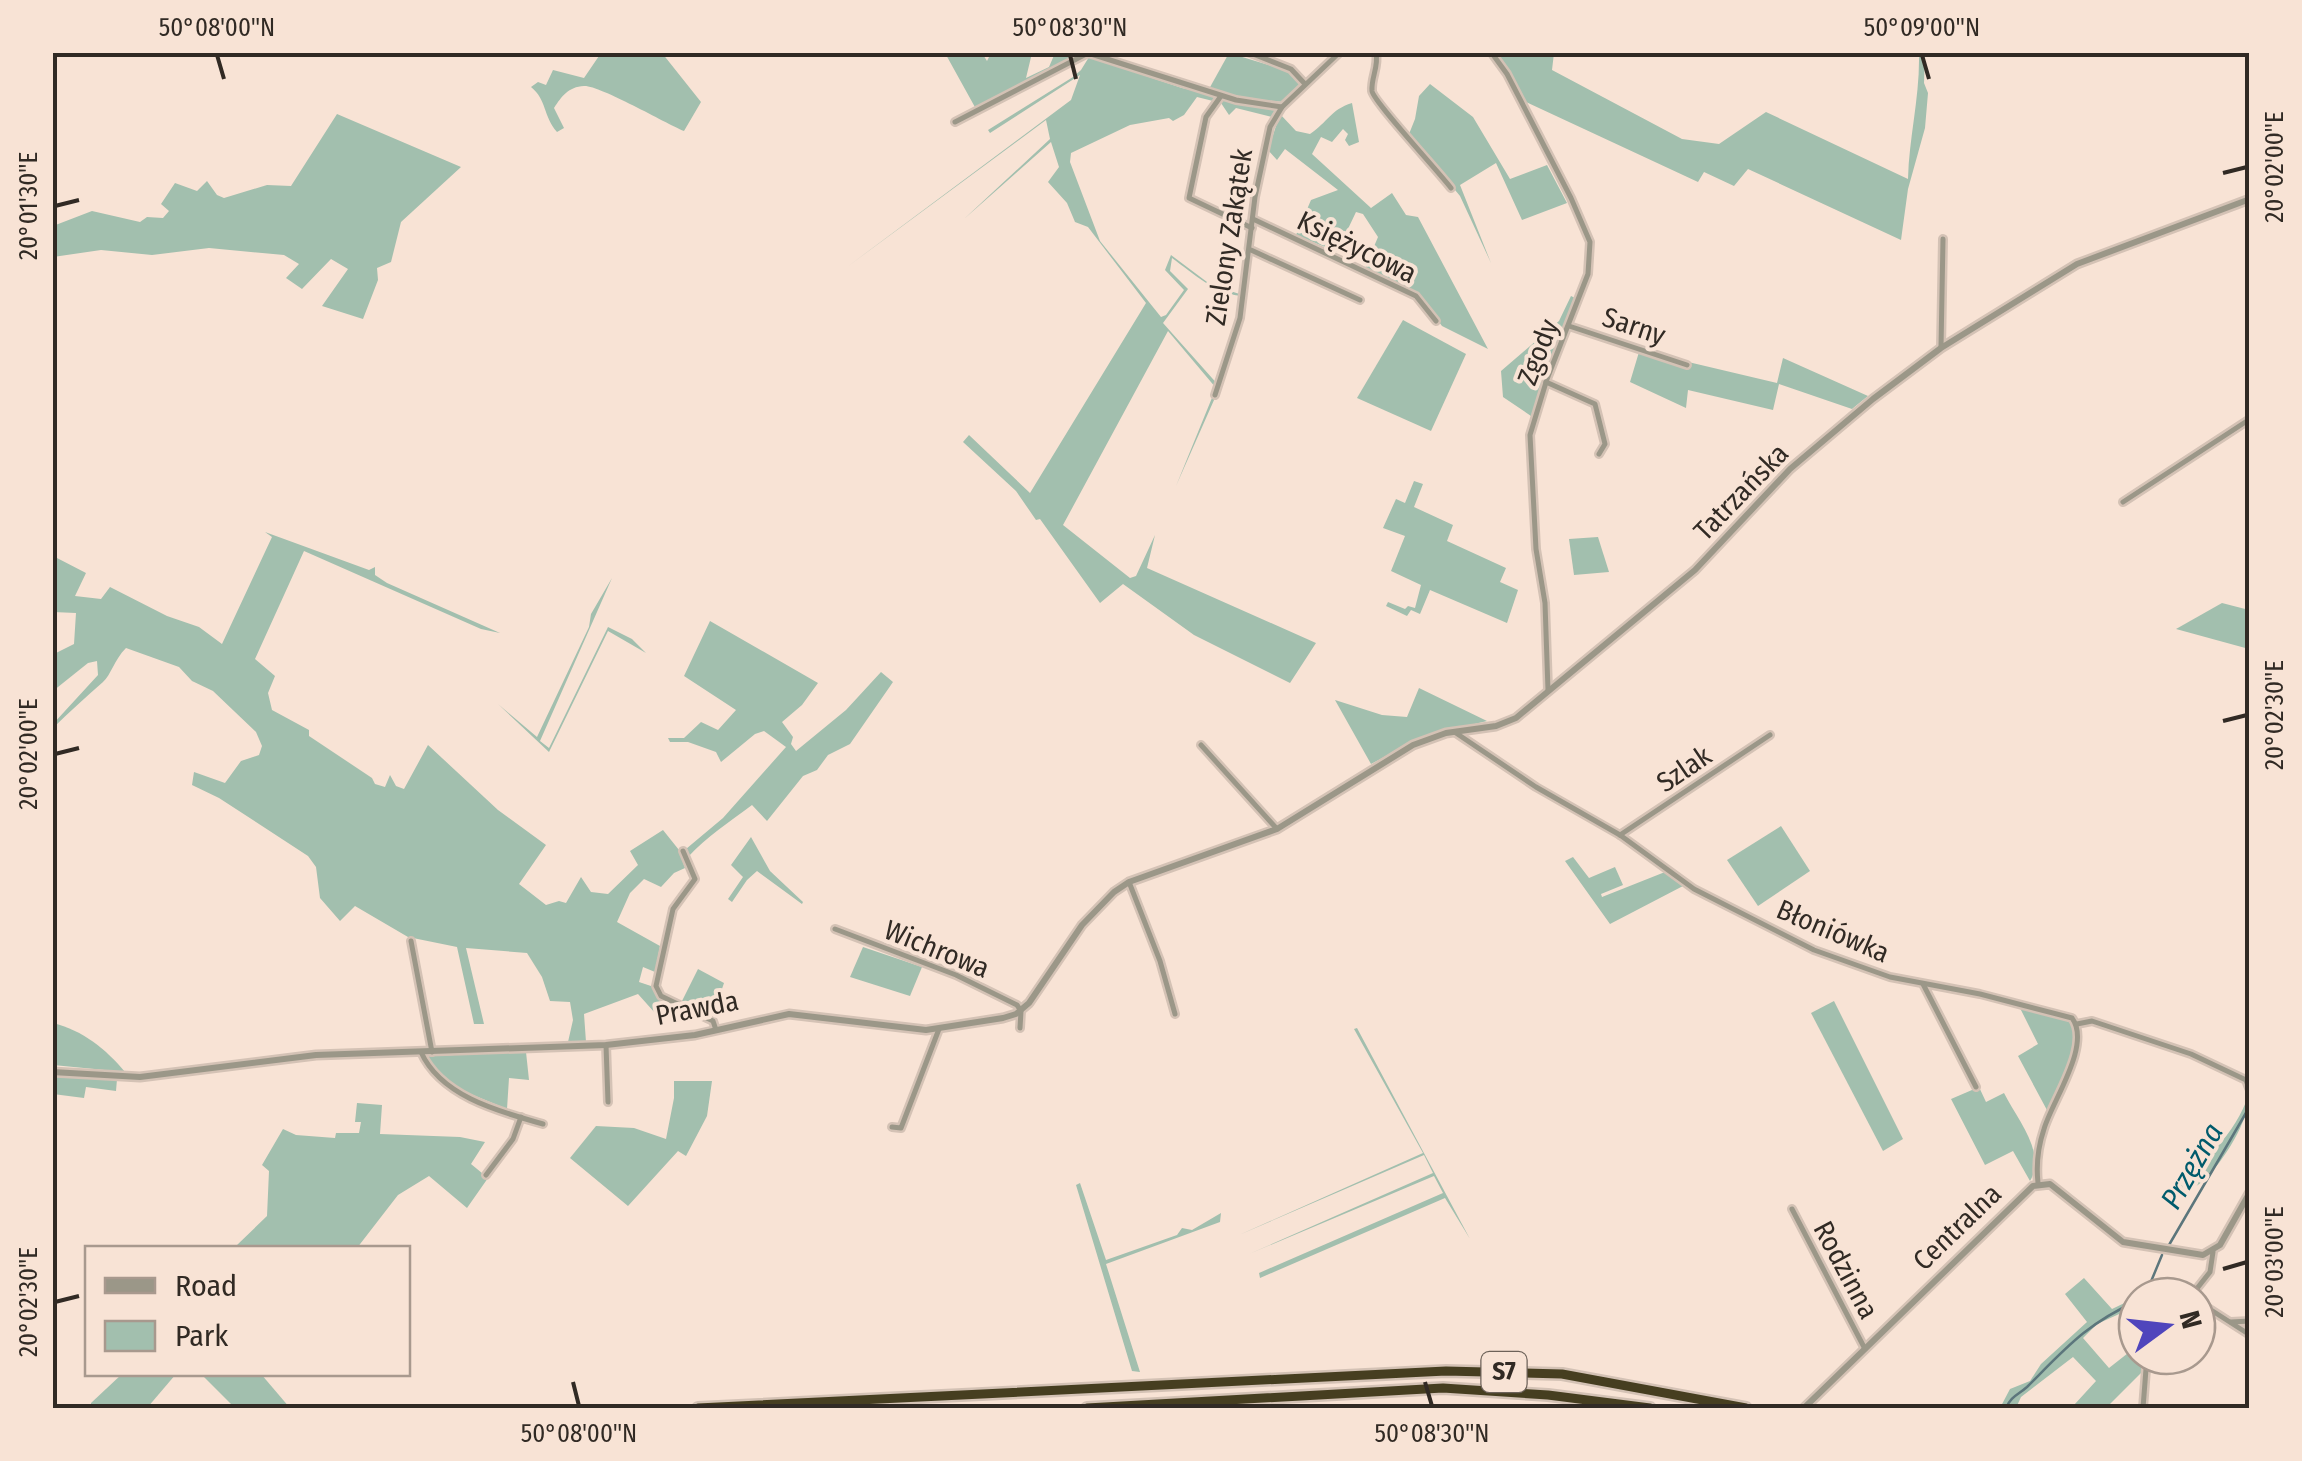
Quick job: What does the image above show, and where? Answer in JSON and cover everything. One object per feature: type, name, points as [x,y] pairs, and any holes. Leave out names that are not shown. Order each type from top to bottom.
[{"type":"highway","name":"S7","points":[[698,1408],[1446,1371],[1562,1374],[1746,1408]]},
{"type":"highway","name":"S7","points":[[1088,1408],[1443,1388],[1548,1395],[1650,1408]]},
{"type":"street","points":[[1248,52],[1291,69],[1306,84]]},
{"type":"street","name":"Zielony Zakątek","points":[[1215,394],[1240,318],[1266,139],[1282,107],[1340,52]]},
{"type":"street","points":[[1376,52],[1372,90],[1379,108],[1409,136],[1451,188]]},
{"type":"street","name":"Zgody","points":[[1492,52],[1571,198],[1590,242],[1588,274],[1546,382],[1530,436],[1536,549],[1545,603],[1548,690]]},
{"type":"street","points":[[954,122],[1088,54],[1222,96],[1282,107]]},
{"type":"street","points":[[1222,96],[1206,117],[1188,198],[1252,228]]},
{"type":"street","name":"Tatrzańska","points":[[1276,830],[1393,755],[1454,732],[1506,722],[1524,712],[1696,570],[1790,469],[1940,348],[2076,264],[2250,199]]},
{"type":"street","name":"Księżycowa","points":[[1252,219],[1416,296],[1436,320]]},
{"type":"street","points":[[1940,348],[1943,240]]},
{"type":"street","points":[[1250,250],[1360,300]]},
{"type":"street","name":"Sarny","points":[[1569,326],[1687,365]]},
{"type":"street","points":[[1546,382],[1595,404],[1604,444],[1599,454]]},
{"type":"street","points":[[2123,502],[2250,419]]},
{"type":"street","name":"Błoniówka","points":[[1454,732],[1536,787],[1620,835],[1719,903],[1844,962],[1923,984],[2067,1015],[2077,1024],[2092,1022],[2191,1054],[2246,1080],[2250,1088]]},
{"type":"street","name":"Szlak","points":[[1620,835],[1770,735]]},
{"type":"street","points":[[1020,1028],[1022,1011],[1082,924],[1114,892],[1129,882],[1276,830],[1201,744]]},
{"type":"street","points":[[683,851],[695,879],[673,908],[656,986],[661,996],[713,1021],[716,1030]]},
{"type":"street","points":[[1129,882],[1160,961],[1175,1014]]},
{"type":"street","name":"Wichrowa","points":[[834,929],[956,975],[1017,1004],[1022,1011]]},
{"type":"street","points":[[411,941],[432,1052]]},
{"type":"street","points":[[1923,984],[1976,1087]]},
{"type":"street","name":"Prawda","points":[[52,1072],[140,1076],[316,1054],[606,1045],[716,1030],[788,1014],[939,1029],[1022,1011]]},
{"type":"street","points":[[2038,1184],[2037,1157],[2044,1127],[2070,1069],[2079,1032],[2077,1024]]},
{"type":"street","points":[[892,1126],[900,1128],[939,1029]]},
{"type":"street","points":[[606,1045],[608,1102]]},
{"type":"street","points":[[421,1052],[457,1091],[544,1124]]},
{"type":"street","points":[[486,1176],[513,1139],[521,1117]]},
{"type":"street","name":"Centralna","points":[[1804,1408],[2038,1184],[2050,1184],[2066,1194],[2123,1242],[2202,1255],[2212,1252]]},
{"type":"street","points":[[2207,1276],[2212,1252],[2220,1246],[2250,1192]]},
{"type":"street","name":"Rodzinna","points":[[1792,1209],[1865,1349]]},
{"type":"street","points":[[2217,1313],[2250,1335]]},
{"type":"street","points":[[2231,1322],[2250,1321]]},
{"type":"street","points":[[2143,1408],[2145,1376]]},
{"type":"green space","points":[[601,53],[662,53],[701,102],[684,131],[584,86],[570,90],[554,108],[564,128],[557,132],[531,87],[538,82],[546,85],[553,70],[584,78]]},
{"type":"green space","points":[[945,53],[982,53],[987,61],[991,53],[1032,53],[1026,78],[1049,67],[1055,53],[1081,53],[976,109]]},
{"type":"green space","points":[[1229,53],[1289,71],[1303,84],[1283,102],[1234,97],[1209,89]]},
{"type":"green space","points":[[1496,53],[1554,53],[1552,70],[1682,139],[1719,144],[1766,112],[1908,179],[1919,53],[1925,53],[1925,128],[1908,189],[1901,240],[1748,169],[1734,186],[1704,172],[1698,182],[1526,102]]},
{"type":"green space","points":[[1089,57],[1182,88],[1276,108],[1272,117],[1236,108],[1229,115],[1221,103],[1197,97],[1184,115],[1173,121],[1169,118],[1130,125],[1071,153],[1070,162],[1100,241],[1161,317],[1184,290],[1165,270],[1171,255],[1211,285],[1246,296],[1217,289],[1198,277],[1172,258],[1170,271],[1188,289],[1163,323],[1220,387],[1176,486],[1216,388],[1168,331],[1063,525],[1130,578],[1136,576],[1155,535],[1147,568],[1316,643],[1290,683],[1194,635],[1123,584],[1100,603],[1040,519],[1036,520],[1016,491],[963,442],[969,435],[1030,493],[1146,303],[1088,227],[1075,222],[1067,203],[1048,182],[1059,167],[1051,142],[964,219],[1050,139],[1046,120],[847,267],[1071,100],[1080,75],[990,133],[988,130],[1073,77]]},
{"type":"green space","points":[[1430,84],[1473,117],[1510,179],[1547,165],[1567,203],[1522,220],[1496,163],[1460,185],[1491,263],[1460,196],[1409,134],[1419,96]]},
{"type":"green space","points":[[1352,103],[1359,142],[1349,146],[1345,140],[1348,134],[1343,129],[1332,142],[1321,137],[1312,154],[1371,208],[1392,193],[1406,215],[1418,217],[1488,349],[1442,326],[1417,293],[1365,268],[1378,237],[1363,214],[1356,212],[1337,252],[1296,235],[1311,200],[1338,190],[1285,149],[1277,160],[1268,150],[1280,114],[1296,131],[1310,134]]},
{"type":"green space","points":[[337,114],[461,167],[401,222],[391,262],[377,268],[378,280],[363,319],[322,306],[348,269],[331,259],[302,289],[286,278],[299,264],[284,255],[209,248],[152,255],[101,250],[53,257],[53,226],[92,211],[140,222],[147,217],[163,218],[169,211],[161,204],[175,183],[197,191],[207,181],[224,198],[267,185],[291,186]]},
{"type":"green space","points":[[1571,296],[1575,298],[1531,416],[1503,397],[1501,371],[1559,321]]},
{"type":"green space","points":[[1403,320],[1466,354],[1431,431],[1357,398]]},
{"type":"green space","points":[[1639,352],[1682,365],[1684,361],[1777,383],[1783,358],[1868,396],[1852,409],[1779,384],[1773,410],[1688,390],[1686,408],[1630,382]]},
{"type":"green space","points":[[1414,481],[1423,484],[1414,507],[1453,525],[1447,541],[1506,568],[1500,582],[1518,590],[1507,623],[1430,590],[1420,614],[1411,610],[1407,616],[1386,606],[1388,602],[1405,609],[1415,608],[1421,585],[1391,571],[1405,536],[1383,528],[1396,499],[1405,503]]},
{"type":"green space","points":[[265,532],[369,570],[375,567],[375,575],[387,583],[500,633],[481,629],[304,551],[255,659],[275,676],[268,693],[272,710],[309,730],[309,736],[372,778],[375,784],[385,787],[390,775],[396,786],[404,789],[428,745],[498,810],[546,845],[519,884],[546,905],[566,903],[581,877],[591,892],[608,894],[638,865],[630,851],[663,830],[679,850],[685,868],[661,887],[644,879],[630,893],[617,922],[660,946],[655,972],[643,967],[639,982],[654,987],[660,999],[674,1006],[655,1013],[638,994],[584,1014],[586,1042],[568,1042],[573,1020],[570,1002],[550,1001],[542,977],[527,953],[466,948],[484,1024],[474,1024],[457,947],[408,937],[355,906],[340,921],[320,898],[316,867],[308,856],[219,798],[192,785],[194,772],[225,783],[241,761],[259,755],[262,746],[256,732],[213,691],[192,681],[179,667],[126,648],[106,679],[53,728],[98,675],[97,661],[88,663],[53,691],[52,655],[74,644],[76,613],[53,612],[53,550],[57,558],[86,573],[75,596],[101,599],[110,587],[167,616],[199,627],[222,644],[272,537]]},
{"type":"green space","points":[[1598,537],[1609,572],[1574,575],[1569,539]]},
{"type":"green space","points":[[612,578],[540,741],[549,748],[608,627],[632,639],[646,653],[608,631],[549,752],[498,704],[537,737],[589,627],[591,614]]},
{"type":"green space","points":[[2222,603],[2249,610],[2249,649],[2176,629]]},
{"type":"green space","points":[[710,621],[818,683],[802,705],[782,722],[793,737],[791,744],[796,751],[846,710],[881,672],[893,682],[850,744],[828,755],[817,770],[803,776],[767,821],[752,805],[688,857],[686,849],[723,818],[786,747],[764,731],[721,762],[716,752],[688,742],[670,742],[668,738],[684,738],[701,722],[718,730],[736,710],[684,676]]},
{"type":"green space","points":[[1419,688],[1487,721],[1422,737],[1371,764],[1335,700],[1382,715],[1407,717]]},
{"type":"green space","points":[[1781,826],[1810,871],[1758,906],[1727,860]]},
{"type":"green space","points":[[751,837],[770,871],[802,904],[757,871],[732,902],[728,899],[743,877],[731,865]]},
{"type":"green space","points":[[1573,857],[1589,878],[1615,867],[1623,885],[1601,894],[1602,897],[1665,872],[1683,886],[1610,924],[1565,861]]},
{"type":"green space","points":[[863,947],[922,967],[910,996],[850,977]]},
{"type":"green space","points":[[698,969],[724,983],[713,1015],[682,1001]]},
{"type":"green space","points":[[1834,1001],[1903,1139],[1883,1151],[1811,1013]]},
{"type":"green space","points":[[2020,1008],[2074,1023],[2076,1043],[2048,1112],[2018,1056],[2038,1044]]},
{"type":"green space","points":[[53,1023],[93,1042],[125,1072],[53,1065]]},
{"type":"green space","points":[[1357,1028],[1470,1239],[1445,1198],[1260,1278],[1259,1273],[1443,1193],[1434,1176],[1249,1254],[1433,1173],[1424,1155],[1239,1235],[1423,1153],[1354,1029]]},
{"type":"green space","points":[[526,1052],[529,1080],[509,1078],[507,1109],[456,1088],[429,1062],[429,1056]]},
{"type":"green space","points":[[54,1075],[117,1079],[116,1091],[86,1087],[84,1098],[53,1094]]},
{"type":"green space","points":[[674,1081],[712,1081],[707,1116],[686,1156],[678,1151],[628,1206],[570,1158],[596,1126],[634,1128],[666,1139]]},
{"type":"green space","points":[[1979,1087],[1986,1102],[2004,1093],[2022,1125],[2035,1159],[2030,1181],[2013,1151],[1985,1165],[1951,1099]]},
{"type":"green space","points":[[2249,1094],[2240,1128],[2219,1163],[2201,1183],[2175,1197],[2170,1189],[2217,1147],[2236,1122]]},
{"type":"green space","points":[[357,1103],[382,1105],[380,1134],[460,1137],[485,1142],[471,1164],[488,1178],[467,1208],[429,1176],[398,1195],[359,1246],[201,1246],[237,1245],[267,1216],[269,1171],[262,1165],[283,1129],[296,1135],[335,1138],[336,1133],[359,1133],[361,1122],[355,1122]]},
{"type":"green space","points":[[1080,1183],[1106,1260],[1177,1235],[1182,1228],[1192,1230],[1221,1213],[1220,1222],[1106,1264],[1140,1372],[1132,1371],[1076,1185]]},
{"type":"green space","points":[[2084,1278],[2112,1309],[2117,1307],[2117,1315],[2097,1324],[2083,1338],[2109,1368],[2117,1362],[2117,1376],[2138,1376],[2106,1408],[2079,1408],[2074,1405],[2096,1381],[2073,1357],[2021,1397],[2016,1408],[2000,1408],[2010,1389],[2030,1381],[2041,1364],[2087,1322],[2065,1294]]},
{"type":"green space","points":[[120,1376],[174,1376],[147,1408],[91,1408],[91,1403]]},
{"type":"green space","points":[[203,1376],[263,1376],[290,1408],[235,1408]]},
{"type":"waterway","name":"Przężna","points":[[2169,1245],[2250,1106]]},
{"type":"waterway","name":"Przężna","points":[[2153,1276],[2162,1255]]},
{"type":"waterway","name":"Przężna","points":[[2006,1408],[2078,1338],[2117,1312]]}]
